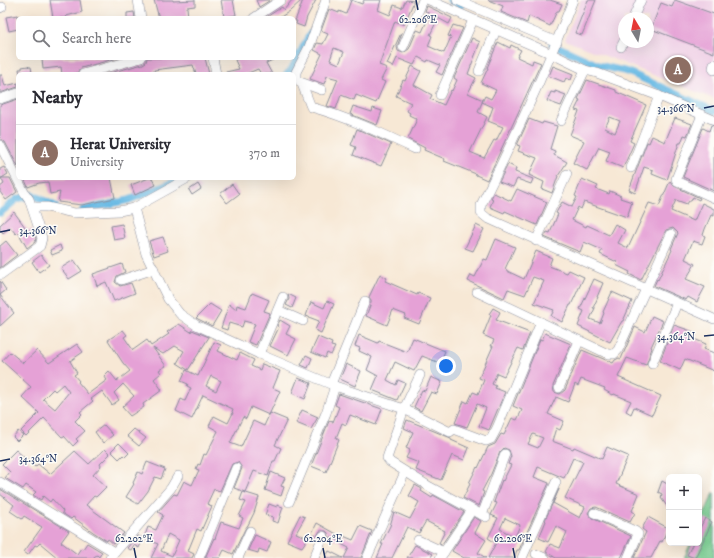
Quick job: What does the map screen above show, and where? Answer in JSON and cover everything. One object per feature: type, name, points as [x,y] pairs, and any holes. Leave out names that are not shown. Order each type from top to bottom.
[{"type":"street","points":[[138,0],[141,16]]},
{"type":"street","points":[[257,16],[281,0]]},
{"type":"street","points":[[326,0],[309,47],[296,72],[297,81],[311,107],[326,111],[415,149]]},
{"type":"street","points":[[403,46],[423,0]]},
{"type":"street","points":[[429,0],[496,30],[554,49]]},
{"type":"street","points":[[457,0],[554,49],[585,70],[659,96],[714,120]]},
{"type":"street","points":[[573,0],[554,49],[519,129],[481,206],[481,212],[487,218],[536,241],[714,319]]},
{"type":"street","points":[[636,12],[641,0]]},
{"type":"street","points":[[440,95],[473,20]]},
{"type":"street","points":[[479,71],[496,30]]},
{"type":"street","points":[[90,72],[134,60]]},
{"type":"street","points":[[213,60],[216,72]]},
{"type":"street","points":[[714,64],[712,68],[714,70]]},
{"type":"street","points":[[561,121],[585,70]]},
{"type":"street","points":[[297,81],[322,90]]},
{"type":"street","points":[[0,99],[16,95]]},
{"type":"street","points":[[631,168],[659,96]]},
{"type":"street","points":[[702,115],[676,178],[677,181],[714,198]]},
{"type":"street","points":[[0,145],[16,176]]},
{"type":"street","points":[[536,241],[567,174]]},
{"type":"street","points":[[0,275],[40,246],[42,234],[28,199],[18,180]]},
{"type":"street","points":[[28,199],[47,207],[74,213],[119,211],[134,208],[184,180]]},
{"type":"street","points":[[134,208],[146,254],[168,299],[180,314],[196,324],[260,354],[333,385],[404,409],[450,432],[454,429],[486,441],[491,439],[541,322]]},
{"type":"street","points":[[477,292],[579,341],[608,354],[614,354],[618,350],[671,234]]},
{"type":"street","points":[[121,280],[154,269]]},
{"type":"street","points":[[260,354],[283,297]]},
{"type":"street","points":[[289,502],[326,413],[333,385],[366,301]]},
{"type":"street","points":[[652,364],[677,303]]},
{"type":"street","points":[[278,310],[303,322]]},
{"type":"street","points":[[559,388],[579,341]]},
{"type":"street","points":[[420,375],[404,409],[387,458],[390,462],[430,487],[484,516],[505,454]]},
{"type":"street","points":[[199,558],[236,468]]},
{"type":"street","points":[[367,558],[405,472]]},
{"type":"street","points":[[0,482],[111,557],[171,488],[178,476]]},
{"type":"street","points":[[522,558],[556,482]]},
{"type":"street","points":[[418,540],[444,556],[472,510]]},
{"type":"street","points":[[594,513],[635,531],[638,534],[628,558]]},
{"type":"street","points":[[238,558],[250,531]]},
{"type":"street","points":[[314,558],[323,536]]},
{"type":"street","points":[[536,554],[545,558]]},
{"type":"shaded area","points":[[581,0],[714,0],[714,99],[565,40]]},
{"type":"green space","points":[[714,492],[714,558],[684,558],[690,546],[702,546],[702,519]]},
{"type":"building","points":[[50,0],[80,0],[82,12],[66,16],[53,16]]},
{"type":"building","points":[[154,0],[195,0],[195,6],[187,7],[188,16],[158,16]]},
{"type":"building","points":[[221,0],[233,0],[236,15],[224,16]]},
{"type":"building","points":[[256,0],[269,0],[269,1],[259,7]]},
{"type":"building","points":[[292,0],[302,0],[282,16],[268,16],[282,7],[284,10]]},
{"type":"building","points":[[303,0],[316,0],[307,17],[304,27],[296,24],[296,18]]},
{"type":"building","points":[[351,0],[362,4],[364,0],[381,0],[378,10],[390,15],[394,5],[402,8],[406,0],[414,1],[404,25],[395,21],[379,65],[387,68],[381,80],[385,82],[376,103],[356,95],[354,100],[341,95],[336,109],[327,106],[338,79],[327,76],[324,84],[310,79],[322,54],[314,50],[317,43],[323,44],[328,34],[321,31],[329,9],[346,14]],"holes":[[[334,48],[344,52],[339,64],[330,60]]]},
{"type":"building","points":[[488,0],[550,0],[562,4],[550,26],[529,16],[527,23],[501,12],[503,6]]},
{"type":"building","points":[[588,0],[596,0],[582,35],[575,33]]},
{"type":"building","points":[[675,0],[714,14],[714,53],[654,30],[654,21],[661,3],[672,7]]},
{"type":"building","points":[[427,6],[452,18],[449,24],[438,18],[430,35],[432,36],[428,46],[444,53],[451,37],[448,36],[453,25],[463,28],[442,75],[436,72],[440,65],[428,60],[427,62],[418,57],[414,65],[397,58],[393,67],[387,64],[401,33],[397,47],[398,51],[403,53],[409,49],[417,30],[422,32],[430,14],[425,11]]},
{"type":"building","points":[[134,12],[135,16],[127,16],[127,13]]},
{"type":"building","points":[[18,15],[16,16],[16,29],[9,31],[6,17]]},
{"type":"building","points":[[472,38],[480,42],[468,74],[476,78],[468,93],[483,100],[485,96],[491,99],[496,90],[481,83],[498,42],[510,48],[511,45],[521,50],[517,57],[532,64],[533,60],[541,63],[487,180],[444,161],[445,159],[424,150],[425,148],[408,139],[417,119],[409,115],[410,113],[407,111],[411,103],[396,96],[403,80],[405,81],[412,66],[421,71],[414,85],[432,95],[430,99],[444,105],[457,80],[454,78]],"holes":[[[482,102],[493,107],[488,121],[503,127],[496,141],[494,140],[484,158],[470,152],[487,117],[478,112]]]},
{"type":"building","points":[[42,60],[111,60],[81,68],[78,72],[62,72],[61,67],[43,69]]},
{"type":"building","points":[[146,60],[206,60],[208,72],[195,72],[193,65],[154,70],[154,72],[113,72],[146,62]]},
{"type":"building","points":[[235,60],[273,60],[266,63],[271,72],[260,72],[258,69],[251,72],[226,72],[239,69]]},
{"type":"building","points":[[553,66],[573,74],[571,80],[566,78],[564,82],[549,76]]},
{"type":"building","points":[[22,67],[31,67],[32,72],[20,72],[19,69],[22,69]]},
{"type":"building","points":[[0,75],[2,75],[5,86],[16,83],[16,88],[0,93]]},
{"type":"building","points":[[587,80],[616,90],[616,92],[646,105],[630,141],[634,143],[623,168],[606,161],[610,151],[599,147],[587,170],[573,163],[584,141],[570,135],[579,111],[575,110],[580,100],[578,99]],"holes":[[[610,117],[620,121],[615,133],[605,128]]]},
{"type":"building","points":[[555,91],[566,95],[561,106],[547,101],[551,92],[555,93]]},
{"type":"building","points":[[16,100],[16,163],[5,142],[0,139],[0,105]]},
{"type":"building","points":[[353,106],[372,112],[373,108],[382,111],[377,125],[350,114]]},
{"type":"building","points":[[675,118],[692,124],[687,136],[684,135],[681,143],[679,143],[667,180],[652,174],[653,170],[644,167],[635,193],[629,190],[647,142],[649,143],[652,136],[665,142]]},
{"type":"building","points":[[529,119],[542,124],[543,122],[557,126],[550,149],[555,151],[554,155],[567,162],[558,176],[552,193],[542,189],[544,182],[529,175],[537,158],[518,151],[520,146],[517,145]]},
{"type":"building","points":[[711,125],[714,126],[714,191],[683,177],[703,128],[709,131]]},
{"type":"building","points":[[357,129],[391,144],[381,166],[353,155],[356,147],[351,145]]},
{"type":"building","points":[[508,164],[516,168],[515,172],[533,179],[531,184],[517,179],[513,187],[499,182]]},
{"type":"building","points":[[4,167],[8,174],[0,179],[0,169]]},
{"type":"building","points":[[1,178],[10,178],[17,192],[6,200],[0,192],[0,187],[4,184]]},
{"type":"building","points":[[582,179],[598,186],[596,189],[609,194],[610,191],[621,196],[620,198],[632,202],[627,217],[584,202],[581,209],[578,207],[572,220],[586,227],[587,225],[609,235],[615,224],[625,230],[618,243],[628,248],[649,203],[659,206],[670,181],[674,186],[700,198],[699,200],[693,197],[687,204],[676,200],[671,211],[694,221],[702,203],[714,209],[714,216],[711,215],[705,229],[703,235],[705,236],[702,244],[693,241],[685,259],[695,264],[686,279],[705,287],[697,302],[688,297],[686,300],[654,286],[672,250],[671,249],[678,233],[673,228],[666,230],[641,280],[629,274],[630,272],[616,265],[617,262],[600,254],[602,250],[584,242],[580,252],[544,237],[547,232],[550,233],[558,214],[556,213],[562,202],[572,207],[577,197],[575,196]]},
{"type":"building","points":[[25,180],[111,180],[115,198],[82,205],[58,202],[60,192],[50,194],[48,182],[39,183],[28,187]]},
{"type":"building","points":[[144,180],[153,180],[156,185],[135,195],[131,185]]},
{"type":"building","points":[[198,184],[201,189],[192,195],[189,190]]},
{"type":"building","points":[[232,184],[239,194],[227,203],[220,194]]},
{"type":"building","points":[[517,189],[547,202],[537,225],[505,211],[504,213],[490,207],[493,199],[491,198],[494,193],[511,201]]},
{"type":"building","points":[[14,212],[28,231],[32,229],[36,238],[35,242],[27,248],[18,232],[16,234],[10,227],[3,233],[0,229],[0,225]]},
{"type":"building","points":[[122,224],[125,238],[114,240],[111,226]]},
{"type":"building","points":[[476,225],[484,229],[473,251],[465,248]]},
{"type":"building","points":[[163,237],[168,251],[154,256],[149,241]]},
{"type":"building","points":[[496,239],[515,247],[505,269],[524,279],[536,251],[552,258],[549,266],[567,273],[569,270],[584,277],[562,322],[551,316],[554,310],[534,303],[544,281],[533,277],[525,295],[508,289],[504,298],[468,281],[471,275],[475,277],[484,259],[487,260]]},
{"type":"building","points":[[6,241],[17,255],[0,268],[0,246]]},
{"type":"building","points":[[60,245],[62,251],[52,255],[50,250]]},
{"type":"building","points":[[41,255],[49,265],[39,272],[32,262]]},
{"type":"building","points":[[74,260],[82,271],[69,279],[61,268]]},
{"type":"building","points":[[122,264],[125,272],[117,276],[115,282],[120,286],[131,283],[135,293],[114,301],[106,282],[97,286],[93,274]]},
{"type":"building","points":[[380,274],[387,278],[385,281],[417,295],[418,293],[430,298],[419,324],[404,318],[406,315],[393,310],[387,325],[366,316],[371,303],[369,297]]},
{"type":"building","points":[[594,279],[603,283],[590,319],[600,323],[612,292],[632,301],[623,321],[610,342],[578,326],[584,311],[580,309]]},
{"type":"building","points":[[0,281],[6,290],[0,295]]},
{"type":"building","points":[[252,293],[269,300],[264,311],[270,313],[256,345],[248,342],[255,324],[244,321],[242,327],[229,323],[227,330],[221,328],[229,304],[236,310],[237,305],[246,308]]},
{"type":"building","points":[[288,294],[296,298],[292,308],[286,305],[289,299]]},
{"type":"building","points":[[0,295],[14,313],[0,326]]},
{"type":"building","points":[[327,301],[334,304],[321,333],[315,330],[319,321],[306,316],[311,302],[324,308]]},
{"type":"building","points":[[210,304],[221,311],[212,326],[196,318]]},
{"type":"building","points":[[493,308],[500,312],[496,320],[530,333],[523,350],[518,348],[504,376],[497,373],[492,384],[496,386],[495,388],[505,392],[489,430],[479,426],[486,408],[477,404],[467,427],[455,423],[464,401],[468,403],[473,392],[478,394],[484,380],[479,378],[493,346],[491,346],[494,340],[483,335],[491,315],[489,314]]},
{"type":"building","points":[[652,316],[663,321],[651,347],[652,348],[646,365],[627,358],[618,377],[661,396],[652,415],[634,407],[631,414],[626,411],[631,401],[614,394],[613,395],[604,390],[605,388],[581,379],[578,386],[575,384],[568,402],[556,397],[548,414],[564,421],[560,430],[556,428],[552,441],[573,449],[574,447],[602,459],[607,447],[628,456],[616,484],[639,494],[632,511],[635,513],[630,522],[596,507],[591,508],[588,513],[592,518],[631,536],[621,558],[556,558],[546,552],[550,544],[560,548],[567,532],[556,526],[548,542],[539,538],[546,521],[545,520],[559,489],[553,503],[580,518],[585,507],[565,498],[583,462],[573,458],[564,478],[538,467],[534,477],[549,483],[519,550],[517,550],[514,558],[488,558],[496,543],[488,538],[498,518],[491,515],[497,503],[494,502],[502,480],[503,481],[511,465],[508,464],[511,456],[509,450],[504,448],[500,452],[482,491],[484,492],[479,506],[463,498],[470,484],[469,483],[488,447],[495,444],[501,434],[504,435],[512,418],[517,420],[522,410],[513,406],[540,339],[542,340],[545,333],[571,344],[553,386],[554,392],[560,394],[565,390],[582,350],[613,363],[619,358],[621,359],[635,327],[645,332]],"holes":[[[533,434],[543,438],[538,448],[528,444]],[[505,518],[520,525],[515,537],[500,529]]]},
{"type":"building","points":[[280,320],[290,326],[286,334],[296,339],[288,355],[270,346],[279,327],[277,326]]},
{"type":"building","points":[[179,324],[191,332],[192,330],[209,337],[188,370],[177,363],[184,351],[175,346],[163,354],[153,348],[166,366],[159,370],[161,373],[154,379],[162,390],[143,404],[144,407],[130,416],[122,407],[134,396],[123,384],[114,393],[119,400],[112,405],[102,391],[91,399],[93,401],[80,412],[82,414],[75,421],[85,431],[76,439],[78,441],[73,446],[44,418],[26,436],[21,431],[39,413],[22,397],[31,387],[2,361],[10,352],[23,363],[37,350],[49,363],[77,344],[83,352],[70,361],[77,373],[74,375],[88,394],[107,380],[104,376],[109,371],[117,381],[130,371],[108,340],[123,330],[127,335],[124,337],[133,350],[147,340],[151,346],[169,334],[167,332]],"holes":[[[63,384],[69,392],[55,409],[43,399],[53,389],[55,391]]]},
{"type":"building","points":[[674,325],[697,333],[694,339],[706,344],[704,349],[714,353],[714,371],[685,359],[680,370],[660,361]]},
{"type":"building","points":[[359,335],[407,352],[413,338],[445,351],[440,363],[422,356],[414,371],[395,362],[387,380],[396,385],[398,380],[405,383],[397,400],[372,390],[378,376],[367,370],[372,357],[359,351],[360,348],[355,346]]},
{"type":"building","points":[[318,337],[332,343],[331,346],[335,347],[331,355],[327,353],[325,358],[311,352]]},
{"type":"building","points":[[214,342],[221,345],[218,351],[237,360],[240,353],[254,360],[251,366],[260,370],[262,364],[280,371],[273,388],[280,391],[269,415],[251,407],[246,419],[243,417],[230,443],[241,447],[253,421],[264,426],[270,413],[287,420],[275,445],[281,448],[275,461],[273,461],[268,476],[254,471],[245,492],[234,488],[242,468],[238,462],[232,464],[220,491],[214,489],[207,504],[212,506],[201,531],[197,529],[188,551],[194,554],[192,558],[151,558],[158,544],[144,538],[148,527],[156,530],[163,515],[158,512],[174,494],[177,495],[184,481],[192,485],[199,470],[196,469],[198,464],[200,465],[204,454],[206,455],[218,431],[209,426],[214,416],[228,423],[233,413],[233,409],[203,395],[192,419],[176,411],[181,399],[185,401],[191,388],[187,386],[188,384],[181,381],[186,370],[198,376]],"holes":[[[211,376],[221,381],[216,391],[206,386]],[[168,534],[179,540],[172,556],[161,551]]]},
{"type":"building","points":[[306,355],[312,358],[308,368],[301,365]]},
{"type":"building","points":[[346,364],[361,371],[355,386],[340,379]]},
{"type":"building","points":[[431,377],[442,382],[437,394],[431,392],[421,411],[414,407],[422,390],[425,391]]},
{"type":"building","points":[[298,378],[311,383],[305,399],[292,393]]},
{"type":"building","points":[[339,394],[382,409],[376,425],[350,415],[346,425],[342,423],[336,438],[339,440],[326,472],[311,466],[329,421],[333,422],[339,407],[335,405]]},
{"type":"building","points":[[302,410],[318,417],[311,429],[296,423]]},
{"type":"building","points":[[407,420],[451,438],[451,440],[469,448],[464,460],[452,455],[441,480],[416,470],[419,463],[406,458],[410,450],[406,448],[413,432],[404,428]]},
{"type":"building","points":[[104,425],[113,435],[103,443],[95,432]]},
{"type":"building","points":[[134,429],[146,438],[139,446],[127,436]]},
{"type":"building","points":[[18,431],[23,435],[17,441],[13,437]]},
{"type":"building","points":[[119,443],[129,453],[125,457],[123,455],[119,459],[111,451]]},
{"type":"building","points":[[105,449],[110,454],[100,464],[101,466],[93,475],[106,487],[96,497],[94,496],[86,505],[124,533],[114,544],[108,539],[107,541],[93,532],[73,517],[71,519],[62,513],[63,511],[52,499],[50,502],[43,496],[41,500],[33,495],[36,492],[26,485],[23,489],[5,478],[10,472],[2,464],[16,450],[35,467],[38,464],[50,474],[75,451],[89,464]]},
{"type":"building","points":[[147,462],[165,469],[161,479],[155,477],[148,491],[138,504],[126,497],[134,484],[133,483],[138,472],[142,474]]},
{"type":"building","points":[[271,472],[285,478],[281,486],[284,487],[281,496],[265,490]]},
{"type":"building","points":[[662,481],[666,483],[666,505],[661,498],[662,494],[658,492]]},
{"type":"building","points":[[415,485],[432,498],[433,495],[464,512],[442,544],[439,543],[445,531],[426,521],[419,533],[407,527],[392,558],[377,558],[394,512],[410,519],[419,502],[409,496]]},
{"type":"building","points":[[0,489],[69,531],[61,542],[77,554],[87,543],[102,552],[99,557],[97,555],[92,558],[58,558],[40,543],[37,546],[35,545],[28,555],[24,552],[42,527],[24,516],[22,519],[10,511],[14,505],[0,494]]},
{"type":"building","points":[[243,492],[259,497],[254,513],[233,554],[224,550],[220,558],[205,558],[214,538],[215,539],[221,522],[239,528],[243,518],[239,516],[246,502],[240,500]]},
{"type":"building","points":[[269,504],[277,507],[277,505],[283,507],[278,523],[272,521],[273,517],[265,515]]},
{"type":"building","points":[[300,515],[305,517],[296,533],[308,538],[302,547],[287,541]]},
{"type":"building","points":[[474,517],[481,521],[475,533],[486,540],[478,553],[486,558],[464,558],[452,551]]},
{"type":"building","points":[[648,517],[666,527],[666,533],[662,542],[660,541],[651,558],[634,558],[646,532],[642,529]]},
{"type":"building","points":[[705,518],[712,522],[702,543],[702,524]]},
{"type":"building","points":[[317,523],[340,536],[341,535],[353,540],[360,526],[372,531],[361,558],[344,558],[349,548],[341,544],[342,542],[329,537],[326,531],[320,531],[317,536],[312,533]]},
{"type":"building","points":[[255,535],[271,542],[267,552],[259,549],[258,553],[248,550]]},
{"type":"building","points":[[137,536],[143,538],[139,548],[134,545],[131,550],[127,548]]},
{"type":"building","points":[[415,545],[433,554],[430,558],[407,558]]},
{"type":"building","points":[[692,546],[701,546],[695,558],[687,555]]},
{"type":"building","points":[[329,551],[343,558],[325,558]]},
{"type":"waterway","points":[[450,0],[461,5]]},
{"type":"waterway","points":[[289,72],[310,34]]},
{"type":"waterway","points":[[552,44],[598,65],[628,72],[714,111]]},
{"type":"waterway","points":[[83,210],[129,200],[174,182]]},
{"type":"waterway","points":[[0,213],[17,199],[33,195],[55,206]]},
{"type":"place","name":"Herat University","points":[[678,70]]}]
